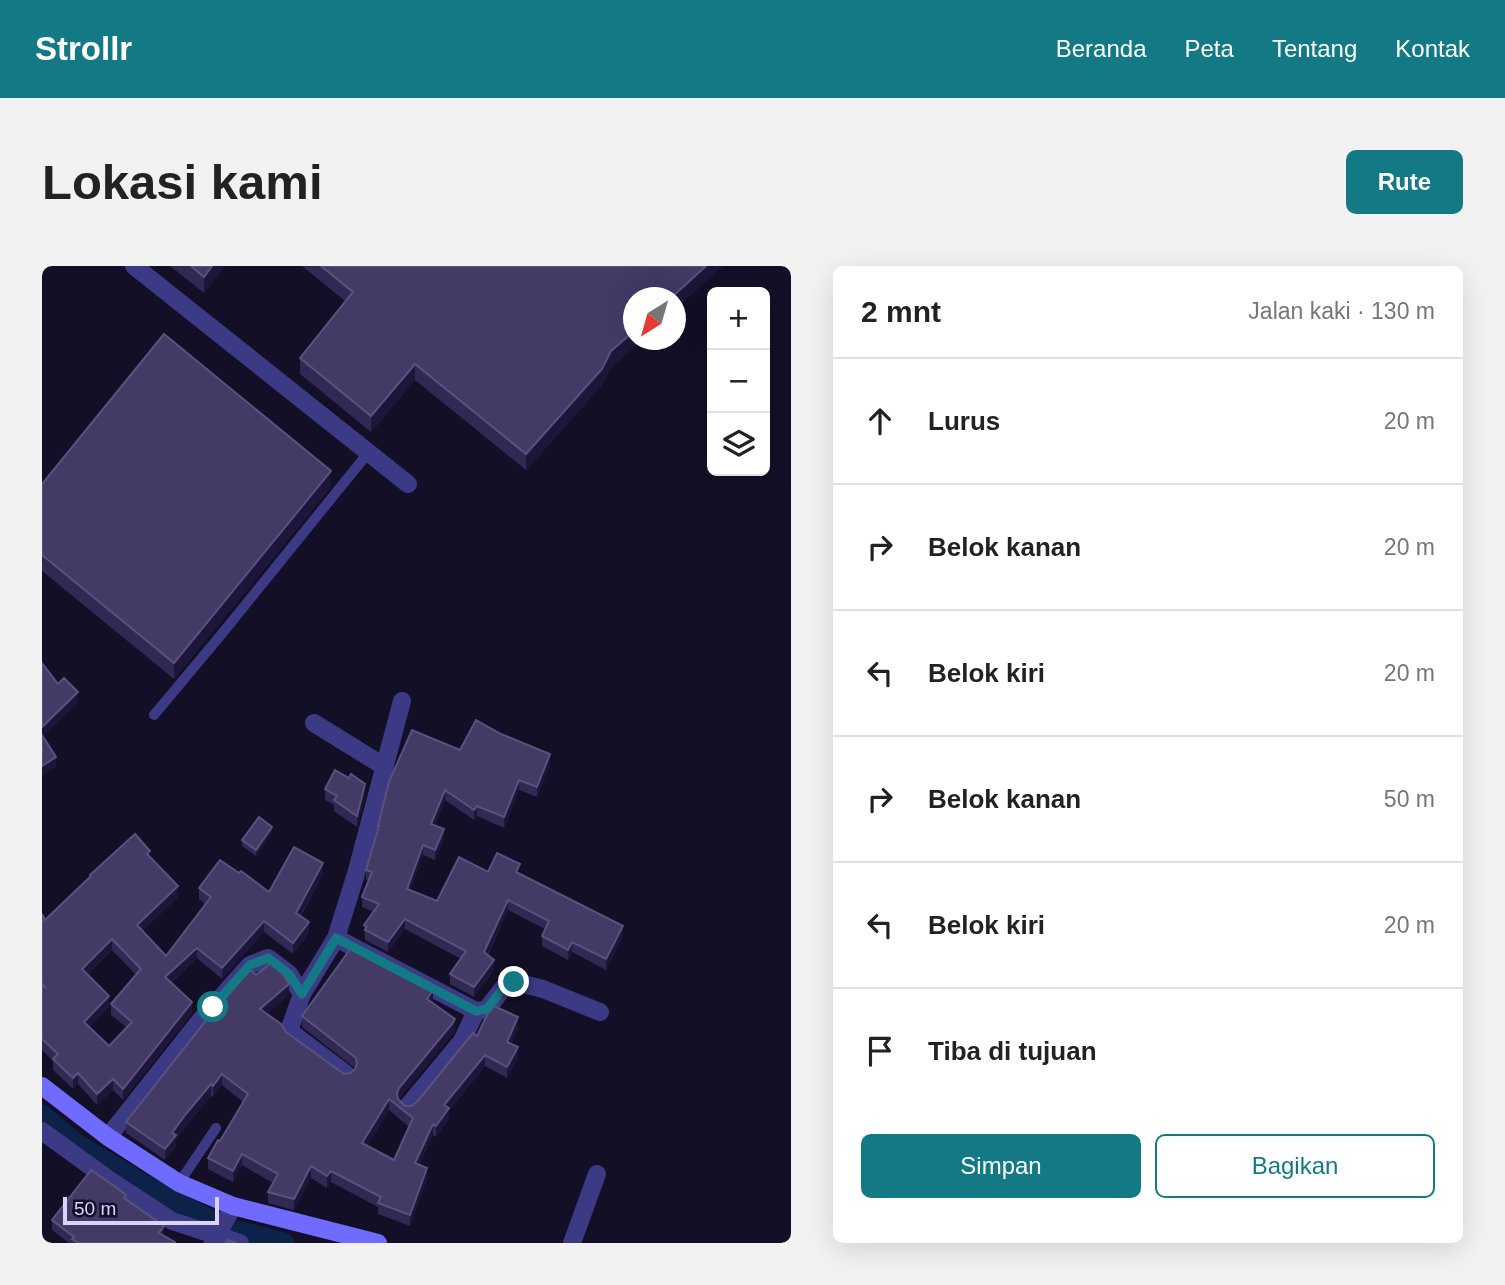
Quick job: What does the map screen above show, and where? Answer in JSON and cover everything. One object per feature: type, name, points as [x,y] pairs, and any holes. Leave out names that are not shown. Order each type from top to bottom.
[{"type":"main road","points":[[42,1086],[108,1137],[179,1183],[231,1209],[378,1243]]},
{"type":"street","points":[[134,266],[408,484]]},
{"type":"street","points":[[346,1074],[293,1034],[291,1025],[302,994],[336,938],[402,701]]},
{"type":"street","points":[[314,723],[385,767]]},
{"type":"street","points":[[336,938],[476,1011],[487,1009],[503,988],[514,982],[543,989],[600,1012]]},
{"type":"street","points":[[108,1137],[199,1021],[250,965],[268,958],[289,974],[302,994]]},
{"type":"street","points":[[408,1106],[467,1033],[476,1011]]},
{"type":"street","points":[[42,1131],[172,1221],[240,1243]]},
{"type":"street","points":[[572,1243],[597,1174]]},
{"type":"street","points":[[217,1237],[231,1209]]},
{"type":"lane","points":[[154,715],[369,453]]},
{"type":"lane","points":[[179,1183],[216,1128]]},
{"type":"building","points":[[191,266],[212,266],[204,277]]},
{"type":"building","points":[[321,266],[706,266],[683,287],[623,287],[623,341],[611,351],[602,369],[526,454],[415,364],[371,416],[300,358],[353,292]]},
{"type":"building","points":[[164,334],[331,471],[174,663],[42,555],[42,484]]},
{"type":"building","points":[[42,663],[58,684],[64,678],[78,692],[42,727]]},
{"type":"building","points":[[476,720],[501,734],[550,754],[537,787],[519,780],[504,817],[477,806],[474,810],[445,790],[431,824],[444,829],[435,850],[423,845],[407,889],[437,901],[459,857],[488,872],[497,853],[520,864],[516,872],[623,926],[606,959],[572,942],[568,950],[542,936],[549,921],[508,900],[484,952],[494,960],[474,987],[450,974],[466,951],[405,919],[388,942],[365,930],[367,927],[364,925],[379,904],[362,897],[372,872],[366,870],[389,782],[412,730],[460,750]]},
{"type":"building","points":[[42,735],[56,757],[42,766]]},
{"type":"building","points":[[335,770],[349,778],[351,774],[365,784],[357,816],[334,800],[337,796],[325,789]]},
{"type":"building","points":[[259,817],[272,827],[256,850],[242,840]]},
{"type":"building","points":[[135,834],[150,851],[147,854],[178,886],[137,925],[166,956],[211,897],[199,888],[220,860],[239,873],[241,871],[269,892],[294,847],[323,863],[296,913],[309,922],[293,943],[264,921],[222,968],[197,948],[165,977],[192,1002],[123,1089],[113,1079],[97,1094],[78,1073],[73,1078],[53,1059],[58,1054],[42,1039],[42,985],[46,988],[42,983],[42,914],[45,920]],"holes":[[[112,939],[141,969],[111,1004],[132,1022],[109,1046],[84,1022],[109,996],[82,969]]]},
{"type":"building","points":[[351,948],[433,990],[427,999],[455,1019],[399,1088],[398,1099],[405,1106],[417,1102],[473,1033],[477,1036],[490,1009],[494,1006],[518,1017],[507,1042],[518,1047],[507,1067],[485,1055],[444,1105],[449,1108],[436,1126],[433,1124],[415,1163],[427,1168],[410,1215],[378,1203],[381,1197],[331,1171],[327,1176],[311,1166],[294,1199],[268,1192],[278,1174],[242,1154],[233,1171],[208,1158],[248,1094],[222,1074],[185,1115],[172,1133],[176,1135],[165,1149],[126,1122],[208,1018],[250,970],[256,975],[271,963],[281,971],[289,984],[260,1009],[281,1024],[286,1032],[344,1074],[351,1073],[357,1064],[356,1058],[302,1016]],"holes":[[[389,1099],[413,1118],[394,1160],[362,1143]]]},
{"type":"building","points":[[91,1170],[126,1195],[124,1198],[164,1226],[159,1233],[175,1243],[78,1243],[72,1239],[74,1237],[52,1220]]},
{"type":"waterway","points":[[42,1115],[75,1143],[146,1186],[225,1228],[284,1243]]},
{"type":"route","points":[[213,1007],[250,965],[268,958],[289,974],[302,994],[336,938],[476,1011],[487,1009],[503,988],[514,982]]}]
